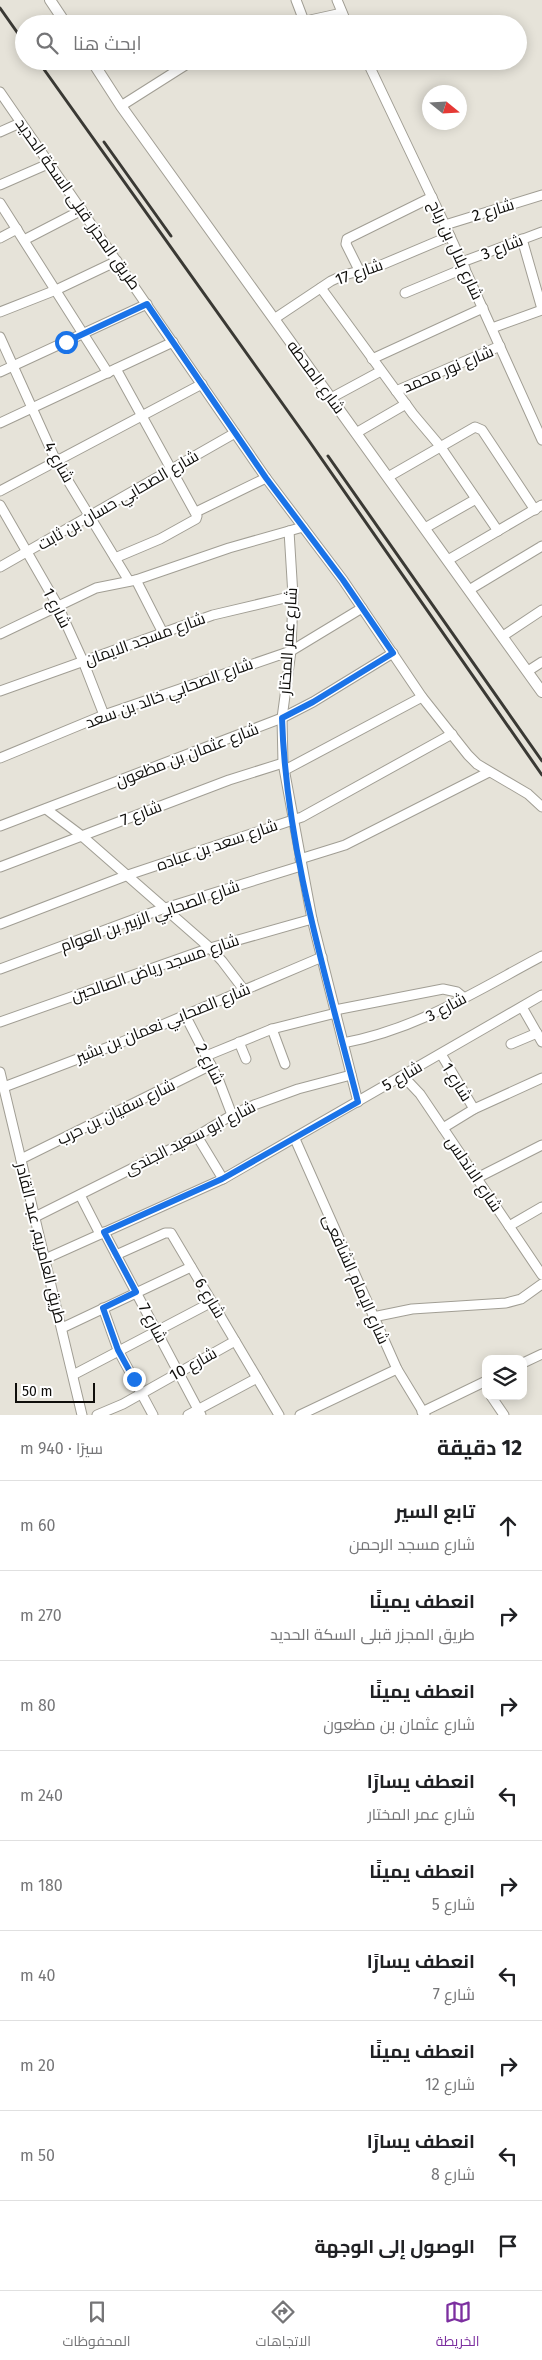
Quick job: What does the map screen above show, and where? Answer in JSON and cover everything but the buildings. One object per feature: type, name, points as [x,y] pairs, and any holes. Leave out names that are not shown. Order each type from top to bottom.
[{"type":"street","points":[[50,0],[60,15]]},
{"type":"street","points":[[296,0],[302,15]]},
{"type":"street","points":[[332,15],[342,13],[337,0]]},
{"type":"street","name":"شارع المحطه","points":[[98,70],[542,692]]},
{"type":"street","points":[[122,106],[178,70]]},
{"type":"street","name":"شارع بلال بن رباح","points":[[370,70],[445,225],[542,440]]},
{"type":"street","name":"طريق المجزر قبلى السكة الحديد","points":[[0,92],[266,478],[362,608],[422,697],[468,755],[488,772],[522,790],[542,807]]},
{"type":"street","points":[[0,132],[20,123]]},
{"type":"street","points":[[0,185],[48,164]]},
{"type":"street","name":"شارع 2","points":[[445,225],[542,195]]},
{"type":"street","points":[[360,272],[346,244],[347,239],[432,197]]},
{"type":"street","points":[[0,203],[84,334],[143,415],[196,512],[196,519],[168,535],[115,558]]},
{"type":"street","points":[[24,240],[82,210]]},
{"type":"street","points":[[0,238],[17,229]]},
{"type":"street","name":"شارع 3","points":[[405,293],[463,265],[542,232]]},
{"type":"street","name":"شارع 17","points":[[274,319],[344,275],[379,266],[450,236]]},
{"type":"street","points":[[492,328],[542,309],[522,239]]},
{"type":"street","points":[[0,312],[56,290],[117,261]]},
{"type":"street","points":[[321,288],[396,391],[440,446],[498,531]]},
{"type":"street","points":[[0,372],[147,304]]},
{"type":"street","points":[[372,359],[483,308]]},
{"type":"street","name":"شارع 4","points":[[0,337],[56,461],[115,558],[132,580],[163,633]]},
{"type":"street","points":[[0,423],[173,342]]},
{"type":"street","name":"شارع نور محمد","points":[[396,391],[500,346]]},
{"type":"street","points":[[331,398],[381,371]]},
{"type":"street","points":[[0,491],[202,384]]},
{"type":"street","points":[[356,432],[406,404]]},
{"type":"street","points":[[388,477],[472,427],[479,428],[538,508],[448,560]]},
{"type":"street","name":"شارع الصحابي حسان بن ثابت","points":[[0,567],[28,553],[171,468],[235,433]]},
{"type":"street","points":[[196,512],[266,478]]},
{"type":"street","points":[[425,528],[476,499]]},
{"type":"street","name":"شارع 1","points":[[0,505],[58,606],[83,661],[104,715]]},
{"type":"street","points":[[0,634],[96,588],[132,580],[229,548],[303,527]]},
{"type":"street","name":"شارع عمر المختار","points":[[290,531],[293,596],[291,651],[282,718],[284,767],[300,862],[312,918],[358,1102]]},
{"type":"street","points":[[469,590],[542,546]]},
{"type":"street","name":"شارع مسجد الايمان","points":[[0,691],[212,615],[293,596]]},
{"type":"street","name":"شارع الصحابي خالد بن سعد","points":[[0,758],[104,715],[291,651],[362,608]]},
{"type":"street","points":[[503,636],[542,610]]},
{"type":"street","name":"شارع عثمان بن مظعون","points":[[0,826],[282,718],[313,702],[393,653]]},
{"type":"street","points":[[528,672],[542,662]]},
{"type":"street","name":"شارع 7","points":[[0,867],[229,780],[284,767],[422,697]]},
{"type":"street","name":"شارع سعد بن عباده","points":[[0,924],[128,875],[310,814],[452,734]]},
{"type":"street","name":"شارع الصحابي الزبير بن العوام","points":[[0,968],[345,846],[488,772]]},
{"type":"street","points":[[46,809],[82,836],[210,948],[244,990]]},
{"type":"street","name":"شارع مسجد رياض الصالحين","points":[[0,1022],[210,948],[312,918]]},
{"type":"street","name":"شارع 3","points":[[343,1043],[394,1031],[418,1022],[542,956]]},
{"type":"street","name":"شارع الصحابي نعمان بن بشير","points":[[4,1087],[122,1042],[322,957]]},
{"type":"street","name":"شارع سفيان بن حرب","points":[[21,1159],[209,1061],[239,1042],[272,1029],[336,1012],[444,989],[458,992],[463,997]]},
{"type":"street","name":"شارع 5","points":[[45,1258],[222,1179],[295,1139],[542,995]]},
{"type":"street","points":[[511,1044],[540,1036],[522,1007]]},
{"type":"street","name":"شارع 2","points":[[185,1015],[209,1061],[232,1115]]},
{"type":"street","points":[[272,1029],[285,1064]]},
{"type":"street","points":[[239,1042],[246,1059]]},
{"type":"street","name":"شارع 1","points":[[441,1054],[474,1109]]},
{"type":"street","name":"طريق العامريه, عبد القادر","points":[[0,1072],[82,1415]]},
{"type":"street","name":"شارع ابو سعيد الجندى","points":[[35,1217],[197,1136],[232,1115],[276,1096],[351,1074]]},
{"type":"street","name":"شارع الاندلس","points":[[403,1076],[420,1094],[542,1275]]},
{"type":"street","points":[[443,1128],[474,1109],[542,1078]]},
{"type":"street","points":[[197,1136],[222,1179]]},
{"type":"street","name":"شارع الإمام الشافعى","points":[[295,1139],[372,1317],[397,1369],[423,1414]]},
{"type":"street","points":[[476,1178],[542,1145]]},
{"type":"street","name":"شارع 7","points":[[80,1195],[116,1255],[200,1412]]},
{"type":"street","points":[[509,1226],[542,1207]]},
{"type":"street","name":"شارع 6","points":[[116,1255],[168,1232],[172,1233],[279,1415]]},
{"type":"street","points":[[62,1328],[191,1266]]},
{"type":"street","points":[[372,1317],[412,1309],[506,1303],[521,1299],[542,1284]]},
{"type":"street","points":[[73,1374],[212,1302]]},
{"type":"street","points":[[103,1308],[118,1350],[153,1415]]},
{"type":"street","name":"شارع 10","points":[[97,1415],[235,1341]]},
{"type":"street","points":[[527,1361],[542,1354]]},
{"type":"street","points":[[300,1415],[397,1369]]},
{"type":"street","points":[[188,1415],[200,1412],[257,1378]]},
{"type":"street","points":[[423,1414],[482,1386]]},
{"type":"street","points":[[493,1400],[504,1415]]},
{"type":"railway","points":[[0,8],[15,29]]},
{"type":"railway","points":[[44,70],[307,438],[542,775]]},
{"type":"railway","points":[[104,142],[171,236]]},
{"type":"railway","points":[[328,456],[542,761]]},
{"type":"route","points":[[66,342],[147,304],[266,478],[324,553],[393,653],[313,702],[282,718],[283,764],[301,866],[312,918],[358,1102],[222,1179],[104,1232],[136,1292],[103,1308],[118,1350],[134,1379]]}]
